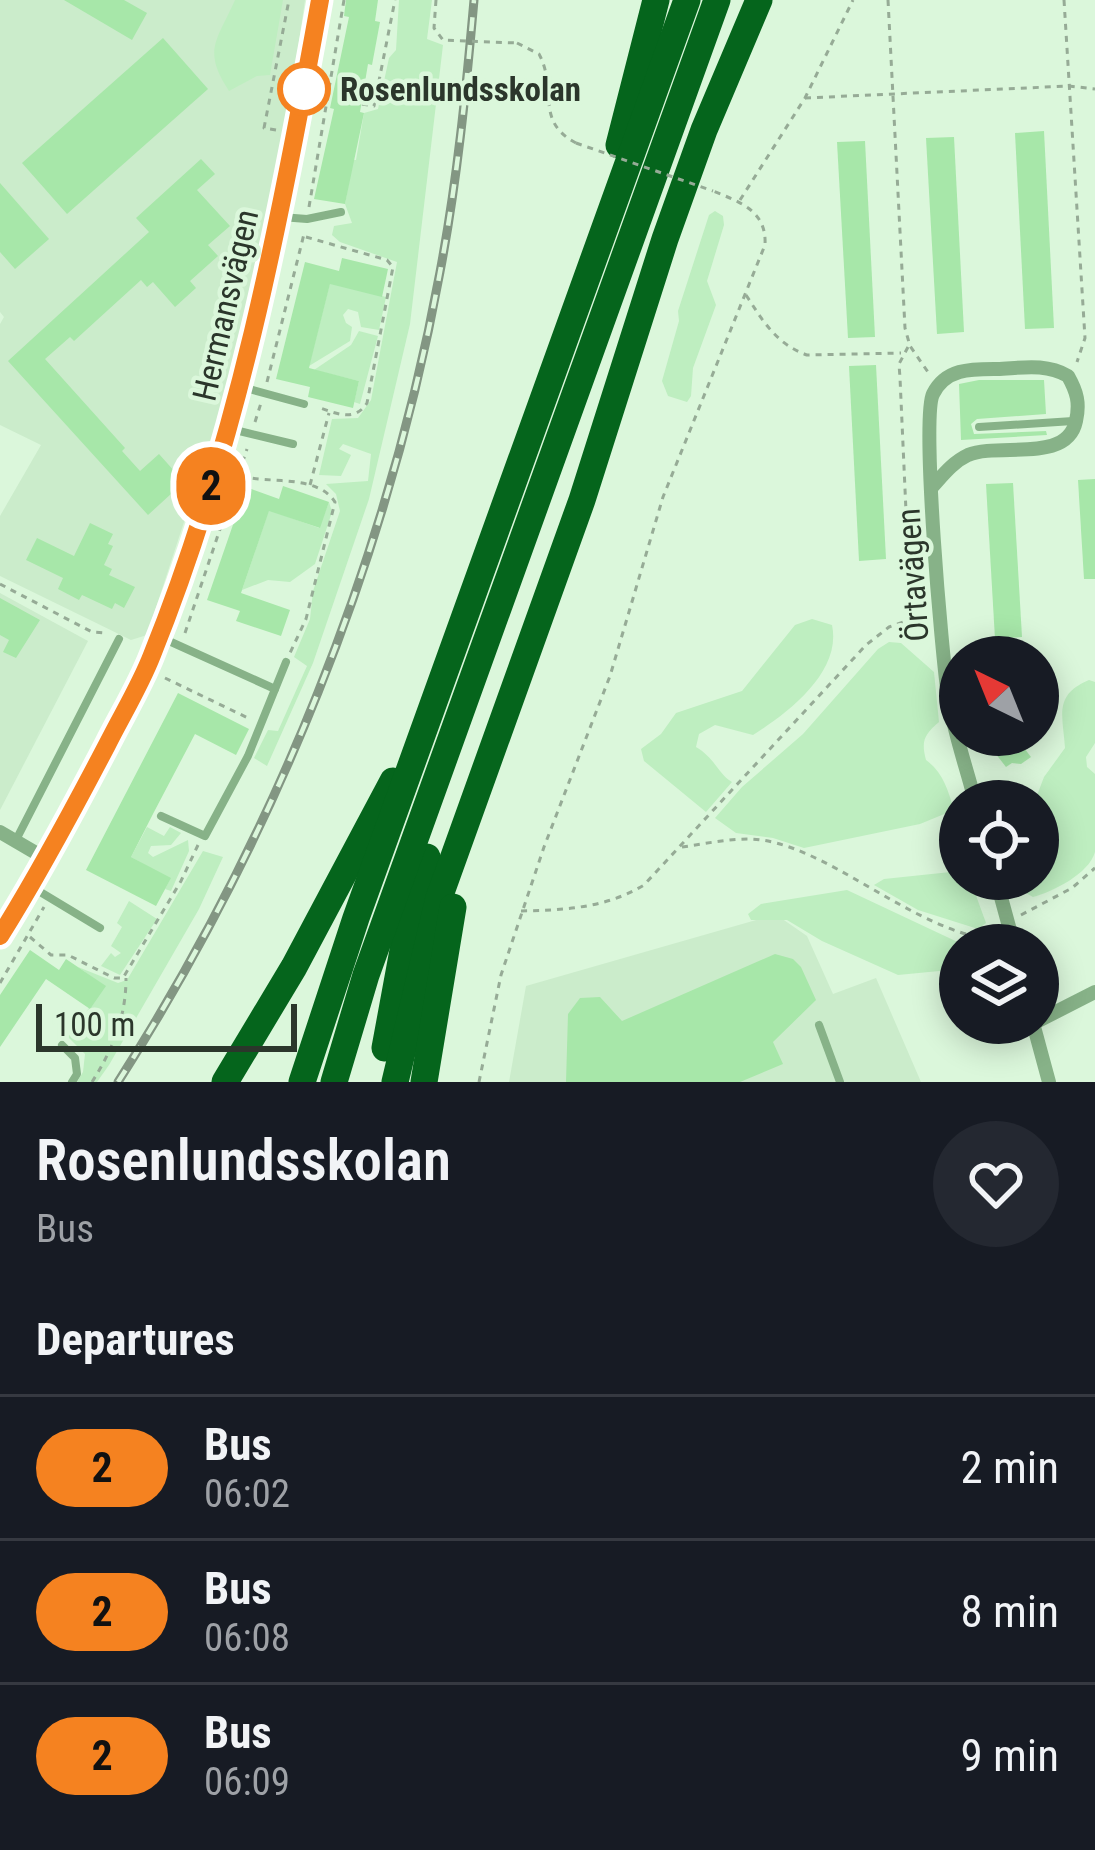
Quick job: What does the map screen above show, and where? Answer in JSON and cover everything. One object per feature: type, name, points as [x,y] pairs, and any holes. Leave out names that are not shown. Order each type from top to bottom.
[{"type":"highway","points":[[573,317],[656,0]]},
{"type":"highway","points":[[302,1082],[349,937],[687,0]]},
{"type":"highway","points":[[334,1082],[366,975],[717,0]]},
{"type":"highway","points":[[395,1082],[427,940],[534,638],[664,239],[759,0]]},
{"type":"highway","points":[[380,1082],[404,945],[465,705]]},
{"type":"highway","points":[[225,1082],[294,967],[358,840],[431,715]]},
{"type":"highway","points":[[424,1082],[473,808]]},
{"type":"street","name":"Hermansvägen","points":[[0,937],[48,860],[159,637],[241,386],[280,217],[320,0]]},
{"type":"street","points":[[939,386],[964,370],[1042,367],[1068,376],[1079,400],[1076,420]]},
{"type":"street","name":"Örtavägen","points":[[939,386],[930,403],[939,611],[948,698],[970,780]]},
{"type":"street","name":"Örtavägen","points":[[933,486],[963,457],[1065,441],[1076,420]]},
{"type":"street","points":[[0,832],[48,860]]},
{"type":"street","points":[[1002,900],[1008,922]]},
{"type":"street","points":[[1059,1011],[1095,992]]},
{"type":"street","points":[[1040,1044],[1048,1082]]},
{"type":"lane","points":[[280,217],[307,219],[341,212]]},
{"type":"lane","points":[[241,386],[304,404]]},
{"type":"lane","points":[[979,427],[1076,420]]},
{"type":"lane","points":[[230,428],[293,444]]},
{"type":"lane","points":[[159,637],[275,689]]},
{"type":"lane","points":[[16,841],[119,639]]},
{"type":"lane","points":[[161,816],[202,837],[248,756],[286,662]]},
{"type":"lane","points":[[31,886],[100,928]]},
{"type":"lane","points":[[819,1025],[840,1082]]},
{"type":"lane","points":[[62,1045],[75,1058],[77,1074],[72,1082]]},
{"type":"path","points":[[289,0],[264,128],[321,138]]},
{"type":"path","points":[[362,104],[374,106],[395,0]]},
{"type":"path","points":[[436,0],[434,28],[443,40],[517,44],[539,54],[548,76],[553,126],[576,143],[739,202],[760,220],[766,236],[663,496],[610,676],[521,911],[501,975],[478,1082]]},
{"type":"path","points":[[739,202],[805,98],[853,0]]},
{"type":"path","points":[[888,0],[905,328],[910,346],[939,386]]},
{"type":"path","points":[[1064,0],[1085,338],[1068,376]]},
{"type":"path","points":[[805,98],[1069,86],[1095,89]]},
{"type":"path","points":[[304,236],[387,260],[393,267],[367,403],[357,415],[304,404]]},
{"type":"path","points":[[746,293],[768,329],[793,350],[816,356],[904,353]]},
{"type":"path","points":[[521,911],[577,909],[609,902],[644,885],[866,645],[890,627],[939,611],[909,578],[900,378],[904,353],[910,346]]},
{"type":"path","points":[[310,486],[330,411]]},
{"type":"path","points":[[239,476],[310,486],[330,494],[335,512],[306,619],[286,662]]},
{"type":"path","points":[[0,584],[92,632],[119,639]]},
{"type":"path","points":[[164,677],[260,724]]},
{"type":"path","points":[[92,1082],[117,1035],[125,976],[182,881],[202,837]]},
{"type":"path","points":[[681,848],[750,838],[780,845],[945,924]]},
{"type":"path","points":[[1008,922],[1072,888],[1095,868]]},
{"type":"path","points":[[28,936],[51,955],[68,955],[114,978],[125,976]]},
{"type":"shaded area","name":"Rosenlundsskolan","points":[[0,0],[305,0],[263,246],[222,406],[147,635],[131,640],[0,576],[0,516],[41,445],[0,425],[0,324],[4,317],[0,312]]},
{"type":"shaded area","points":[[235,0],[283,0],[270,75],[257,76],[229,91],[214,55]]},
{"type":"shaded area","points":[[399,0],[432,0],[427,39],[443,45],[410,324],[369,499],[313,663],[267,766],[254,758],[268,730],[278,731],[307,666],[294,657],[310,619],[313,591],[340,511],[336,494],[326,484],[368,481],[371,454],[343,444],[339,449],[351,455],[341,476],[319,475],[332,419],[358,418],[371,400],[397,262],[332,235],[334,226],[352,223],[345,204],[353,160],[364,113],[378,109],[389,58],[396,50]]},
{"type":"shaded area","points":[[715,211],[723,216],[724,225],[707,281],[716,305],[693,368],[687,402],[668,396],[662,381],[678,311],[709,215]]},
{"type":"shaded area","points":[[330,283],[386,297],[379,330],[361,327],[358,312],[348,309],[343,315],[352,327],[350,341],[309,366]]},
{"type":"shaded area","points":[[359,331],[378,336],[360,404],[354,402],[359,381],[314,370],[351,345]]},
{"type":"shaded area","points":[[329,502],[332,512],[315,564],[290,582],[268,580],[242,590],[269,510],[319,528]]},
{"type":"shaded area","points":[[0,593],[88,641],[0,810]]},
{"type":"shaded area","points":[[812,619],[832,625],[833,642],[821,675],[809,689],[753,735],[715,725],[699,734],[696,747],[732,782],[706,812],[644,761],[641,749],[661,734],[676,713],[742,691],[795,625]]},
{"type":"shaded area","points":[[889,642],[901,643],[934,672],[939,722],[925,739],[925,753],[943,780],[939,780],[939,816],[804,848],[736,833],[715,818],[742,787],[803,734]]},
{"type":"shaded area","points":[[1095,682],[1095,743],[1086,757],[1087,767],[1095,774],[1095,852],[1078,875],[1059,886],[1059,780],[1043,780],[1065,748],[1063,708],[1078,686]]},
{"type":"shaded area","points":[[147,827],[164,836],[170,827],[181,833],[171,845],[151,846],[148,853],[153,857],[188,840],[189,851],[171,891],[165,889],[170,879],[131,857]]},
{"type":"shaded area","points":[[203,851],[223,857],[199,909],[109,1065],[97,1082],[77,1082],[85,1054],[68,1037],[105,986],[78,967],[118,983],[127,980]]},
{"type":"shaded area","points":[[939,873],[939,900],[978,900],[986,923],[962,924],[918,910],[874,885],[884,879]]},
{"type":"shaded area","points":[[847,890],[939,933],[939,971],[898,975],[787,920],[751,920],[748,914],[761,904]]},
{"type":"shaded area","points":[[129,901],[157,919],[120,975],[101,966],[111,953],[115,957],[121,953],[111,946]]},
{"type":"shaded area","points":[[767,917],[781,918],[807,936],[833,994],[876,978],[921,1082],[509,1082],[526,986]]},
{"type":"building","points":[[64,0],[124,0],[147,13],[132,40]]},
{"type":"building","points":[[346,0],[378,0],[375,21],[380,22],[372,65],[368,64],[360,112],[364,113],[345,204],[314,199],[349,17],[344,16]]},
{"type":"building","points":[[163,38],[208,89],[67,214],[22,163]]},
{"type":"building","points":[[1044,131],[1054,328],[1025,329],[1015,133]]},
{"type":"building","points":[[954,137],[964,332],[937,334],[926,138]]},
{"type":"building","points":[[865,141],[875,337],[848,338],[837,142]]},
{"type":"building","points":[[201,159],[215,174],[197,190],[230,226],[208,245],[218,256],[190,281],[196,288],[175,307],[153,282],[147,287],[141,280],[74,341],[70,337],[45,359],[140,471],[159,454],[184,482],[148,515],[8,361],[149,232],[136,218]]},
{"type":"building","points":[[0,183],[49,239],[15,269],[0,252]]},
{"type":"building","points":[[342,258],[388,269],[382,297],[330,284],[309,368],[359,381],[353,408],[308,397],[310,387],[276,379],[305,262],[339,271]]},
{"type":"building","points":[[876,365],[886,559],[859,561],[849,366]]},
{"type":"building","points":[[1044,380],[1046,414],[977,419],[971,424],[974,434],[1046,431],[1047,435],[961,440],[959,384]]},
{"type":"building","points":[[1095,479],[1095,579],[1084,579],[1078,480]]},
{"type":"building","points":[[1013,483],[1022,636],[995,636],[986,484]]},
{"type":"building","points":[[283,486],[329,502],[320,528],[269,511],[241,593],[290,610],[281,636],[236,621],[240,611],[207,600],[246,487],[279,499]]},
{"type":"building","points":[[90,523],[113,534],[104,565],[112,569],[109,575],[135,587],[124,608],[115,603],[112,609],[82,595],[79,600],[58,589],[63,578],[26,560],[37,538],[74,556]]},
{"type":"building","points":[[0,598],[40,620],[16,658],[3,652],[9,640],[0,635]]},
{"type":"building","points":[[178,693],[249,729],[236,755],[195,734],[154,812],[131,857],[171,878],[156,906],[86,870]]},
{"type":"building","points":[[997,756],[1031,757],[1021,764],[1006,767]]},
{"type":"building","points":[[30,950],[59,970],[66,959],[106,986],[90,1009],[46,979],[0,1047],[0,995]]},
{"type":"building","points":[[775,954],[801,967],[816,1000],[773,1042],[783,1064],[740,1082],[566,1082],[568,1014],[580,998],[600,997],[622,1021]]},
{"type":"railway","points":[[118,1082],[227,893],[275,794],[356,589],[418,379],[440,272],[474,0]]},
{"type":"bus line","name":"2","points":[[0,936],[48,860],[150,660],[195,536],[235,411],[274,246],[320,0]]},
{"type":"place","name":"Rosenlundsskolan","points":[[304,89]]}]
